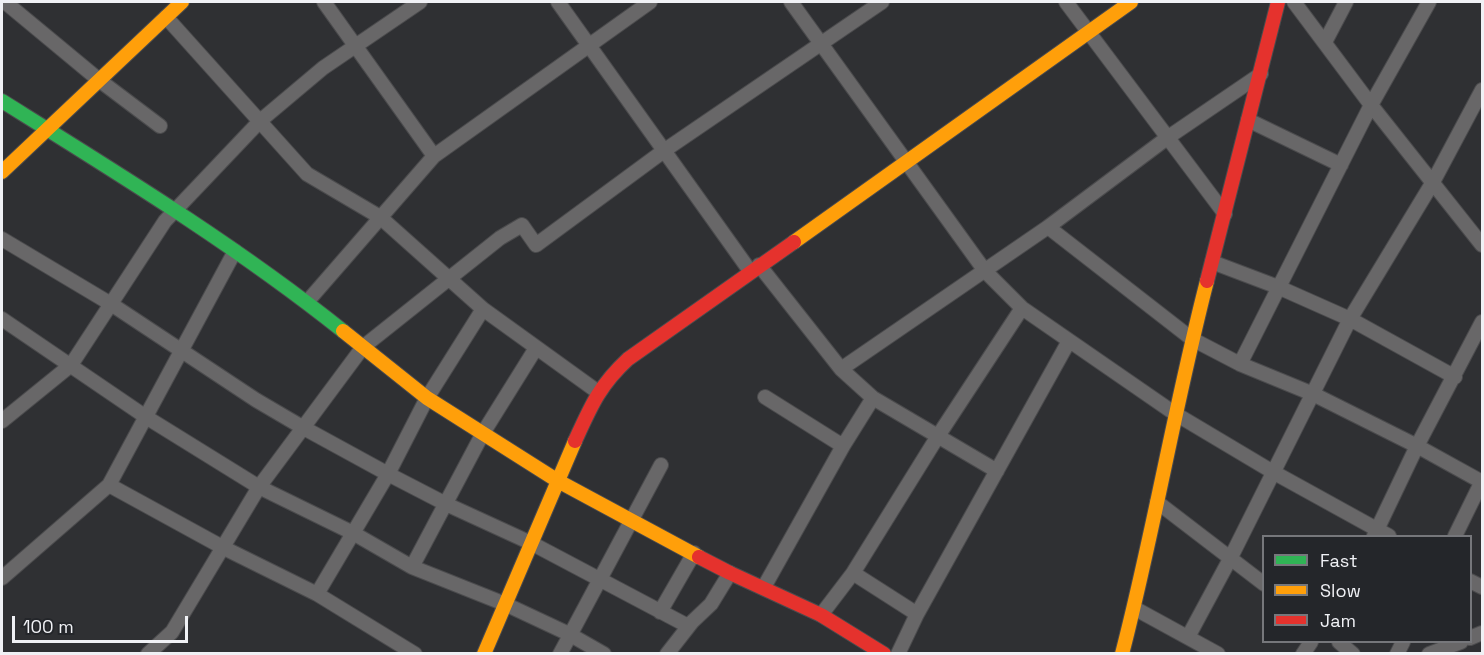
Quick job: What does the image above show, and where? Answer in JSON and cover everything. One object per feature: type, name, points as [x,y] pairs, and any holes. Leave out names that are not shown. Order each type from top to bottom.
[{"type":"street","points":[[5,2],[99,80],[160,126]]},
{"type":"street","points":[[2,172],[182,2]]},
{"type":"street","points":[[324,2],[434,156]]},
{"type":"street","points":[[2,421],[71,365],[165,221],[260,121],[323,68],[420,2]]},
{"type":"street","points":[[558,2],[665,150],[755,268],[841,369],[873,398],[997,471]]},
{"type":"street","points":[[308,302],[434,156],[650,2]]},
{"type":"street","points":[[791,2],[985,271],[1022,308],[1174,413],[1380,534],[1418,446],[1482,322]]},
{"type":"street","points":[[148,654],[172,632],[259,487],[363,347],[500,238],[522,225],[536,245],[665,150],[882,2]]},
{"type":"street","points":[[1066,2],[1225,214]]},
{"type":"street","points":[[484,654],[598,392],[609,376],[628,358],[1131,2]]},
{"type":"street","points":[[1122,654],[1157,502],[1174,413],[1278,2]]},
{"type":"street","points":[[1294,2],[1371,105],[1482,245]]},
{"type":"street","points":[[1325,42],[1346,2]]},
{"type":"street","points":[[1240,364],[1371,105],[1429,2]]},
{"type":"street","points":[[166,17],[307,174],[380,218],[483,309],[598,392]]},
{"type":"street","points":[[841,369],[1048,227],[1167,138],[1261,74]]},
{"type":"street","points":[[1188,637],[1230,559],[1350,319],[1479,106],[1482,90]]},
{"type":"street","points":[[2,101],[176,209],[308,302],[427,398],[558,481],[730,573],[821,615],[884,654]]},
{"type":"street","points":[[1248,120],[1341,165]]},
{"type":"street","points":[[1048,227],[1192,339],[1240,364],[1313,394],[1418,446],[1482,482],[1456,535]]},
{"type":"street","points":[[2,239],[111,304],[256,400],[302,427],[446,504],[531,543],[688,626]]},
{"type":"street","points":[[2,578],[109,485],[235,251]]},
{"type":"street","points":[[1212,262],[1278,287],[1350,319],[1455,377]]},
{"type":"street","points":[[821,615],[853,573],[938,436],[1022,308]]},
{"type":"street","points":[[317,594],[388,474],[427,398],[483,309]]},
{"type":"street","points":[[2,319],[146,417],[259,487],[353,534],[412,567],[505,604],[569,634],[604,654]]},
{"type":"street","points":[[898,654],[917,614],[1069,341]]},
{"type":"street","points":[[412,567],[483,433],[536,348]]},
{"type":"street","points":[[765,397],[843,446]]},
{"type":"street","points":[[764,587],[843,446],[873,398]]},
{"type":"street","points":[[560,654],[661,465]]},
{"type":"street","points":[[109,485],[224,548],[317,594],[415,654]]},
{"type":"street","points":[[1157,502],[1262,583]]},
{"type":"street","points":[[660,612],[694,553]]},
{"type":"street","points":[[685,654],[670,649],[688,626],[711,604],[730,573]]},
{"type":"street","points":[[853,573],[917,614]]},
{"type":"street","points":[[1134,608],[1218,654]]},
{"type":"street","points":[[1339,643],[1353,654]]},
{"type":"street","points":[[1429,654],[1458,643]]},
{"type":"traffic: fast","points":[[2,101],[133,183],[261,269],[343,331]]},
{"type":"traffic: slow","points":[[2,172],[182,2]]},
{"type":"traffic: slow","points":[[794,242],[1131,2]]},
{"type":"traffic: slow","points":[[1122,654],[1207,281]]},
{"type":"traffic: slow","points":[[343,331],[427,398],[558,481],[699,557]]},
{"type":"traffic: slow","points":[[484,654],[575,441]]},
{"type":"traffic: jam","points":[[1207,281],[1278,2]]},
{"type":"traffic: jam","points":[[575,441],[603,388],[628,359],[794,242]]},
{"type":"traffic: jam","points":[[699,557],[821,615],[884,654]]}]
